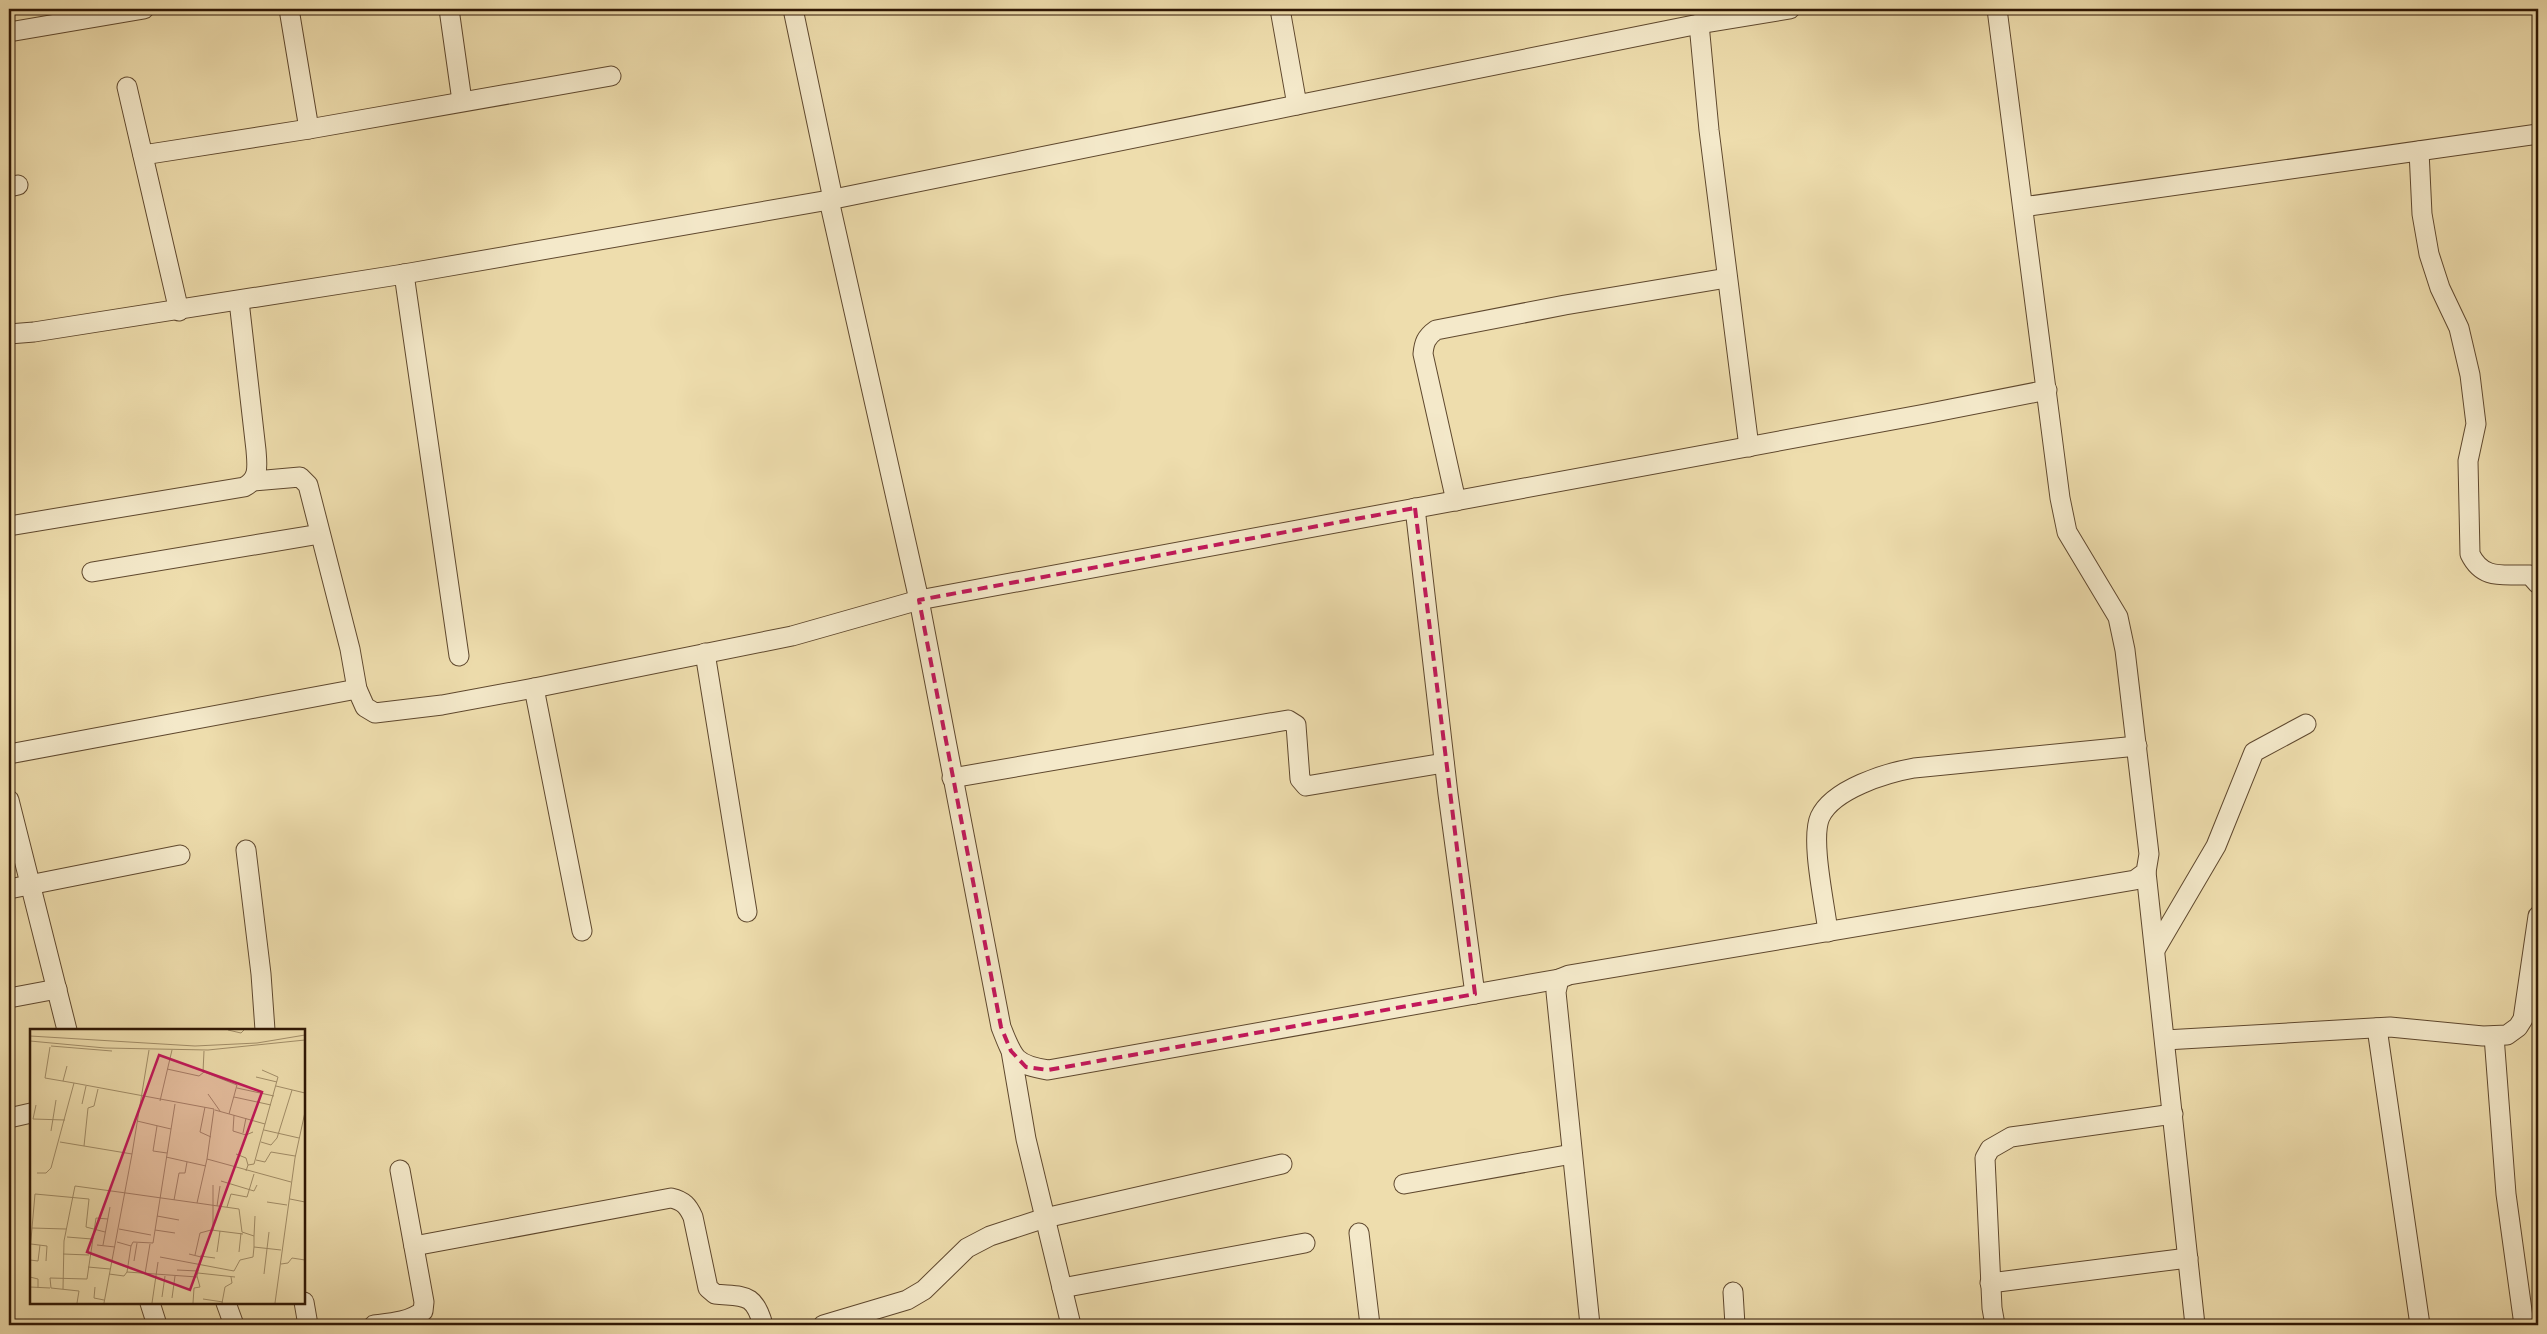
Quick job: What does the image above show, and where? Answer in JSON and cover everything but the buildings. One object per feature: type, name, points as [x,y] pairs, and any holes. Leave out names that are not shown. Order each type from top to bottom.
[{"type":"street","points":[[9,32],[144,9]]},
{"type":"street","points":[[289,9],[309,129]]},
{"type":"street","points":[[449,9],[462,101]]},
{"type":"street","points":[[793,9],[831,200],[919,600],[1001,1027],[1010,1051],[1026,1139],[1071,1325]]},
{"type":"street","points":[[1280,9],[1297,105]]},
{"type":"street","points":[[9,334],[179,311],[831,200],[1699,24],[1790,9]]},
{"type":"street","points":[[1997,9],[2048,390],[2060,498],[2067,532],[2118,617],[2125,650],[2149,854],[2146,872],[2195,1325]]},
{"type":"street","points":[[1699,24],[1727,278],[1749,447]]},
{"type":"street","points":[[143,155],[309,129],[611,76]]},
{"type":"street","points":[[127,87],[179,311]]},
{"type":"street","points":[[2023,207],[2538,134]]},
{"type":"street","points":[[2419,151],[2422,214],[2429,254],[2440,288],[2460,328],[2464,342],[2476,424],[2468,461],[2470,554],[2476,565],[2484,572],[2536,578]]},
{"type":"street","points":[[404,274],[459,656]]},
{"type":"street","points":[[1456,501],[1423,354],[1424,344],[1428,336],[1436,330],[1565,304],[1727,278]]},
{"type":"street","points":[[239,301],[256,450],[257,472],[253,481]]},
{"type":"street","points":[[9,526],[244,487],[253,481],[300,477],[308,485],[350,649],[357,689],[366,707],[375,712],[442,704],[534,688],[792,636],[919,600],[2048,390]]},
{"type":"street","points":[[1415,508],[1444,762],[1475,994]]},
{"type":"street","points":[[92,572],[320,534]]},
{"type":"street","points":[[705,653],[748,912]]},
{"type":"street","points":[[534,688],[582,931]]},
{"type":"street","points":[[9,754],[357,689]]},
{"type":"street","points":[[952,778],[1288,720],[1296,725],[1300,779],[1306,786],[1444,762]]},
{"type":"street","points":[[2155,950],[2216,846],[2254,752],[2306,724]]},
{"type":"street","points":[[1828,932],[1817,844],[1819,818],[1825,809],[1839,797],[1888,773],[1914,768],[2137,746]]},
{"type":"street","points":[[9,800],[29,885],[68,1029]]},
{"type":"street","points":[[246,850],[261,974],[265,1029]]},
{"type":"street","points":[[9,889],[180,855]]},
{"type":"street","points":[[1010,1051],[1026,1067],[1048,1070],[1559,979],[1569,975],[2134,880],[2146,872]]},
{"type":"street","points":[[2165,1040],[2378,1028],[2494,1036],[2507,1035],[2518,1027],[2523,1019],[2538,916]]},
{"type":"street","points":[[1559,979],[1556,992],[1590,1325]]},
{"type":"street","points":[[9,998],[56,989]]},
{"type":"street","points":[[2378,1028],[2420,1325]]},
{"type":"street","points":[[2494,1036],[2506,1194],[2524,1325]]},
{"type":"street","points":[[9,1118],[30,1113]]},
{"type":"street","points":[[1995,1325],[1990,1283],[1985,1180],[1985,1158],[1990,1149],[2011,1137],[2173,1114]]},
{"type":"street","points":[[1404,1184],[1572,1154]]},
{"type":"street","points":[[824,1325],[907,1300],[930,1284],[967,1248],[990,1236],[1045,1218],[1282,1164]]},
{"type":"street","points":[[374,1325],[404,1321],[416,1317],[425,1318],[424,1302],[400,1170]]},
{"type":"street","points":[[414,1246],[613,1208],[671,1198],[680,1200],[688,1206],[693,1217],[708,1288],[715,1294],[741,1295],[751,1299],[758,1309],[763,1325]]},
{"type":"street","points":[[1359,1233],[1370,1325]]},
{"type":"street","points":[[1062,1288],[1304,1243]]},
{"type":"street","points":[[1990,1283],[2188,1258]]},
{"type":"street","points":[[1733,1292],[1735,1325]]},
{"type":"street","points":[[150,1304],[158,1325]]},
{"type":"street","points":[[226,1304],[234,1325]]},
{"type":"street","points":[[304,1304],[308,1325]]},
{"type":"highlighted area","points":[[1415,508],[1475,994],[1048,1070],[1026,1067],[1011,1051],[1001,1027],[919,600]]}]
